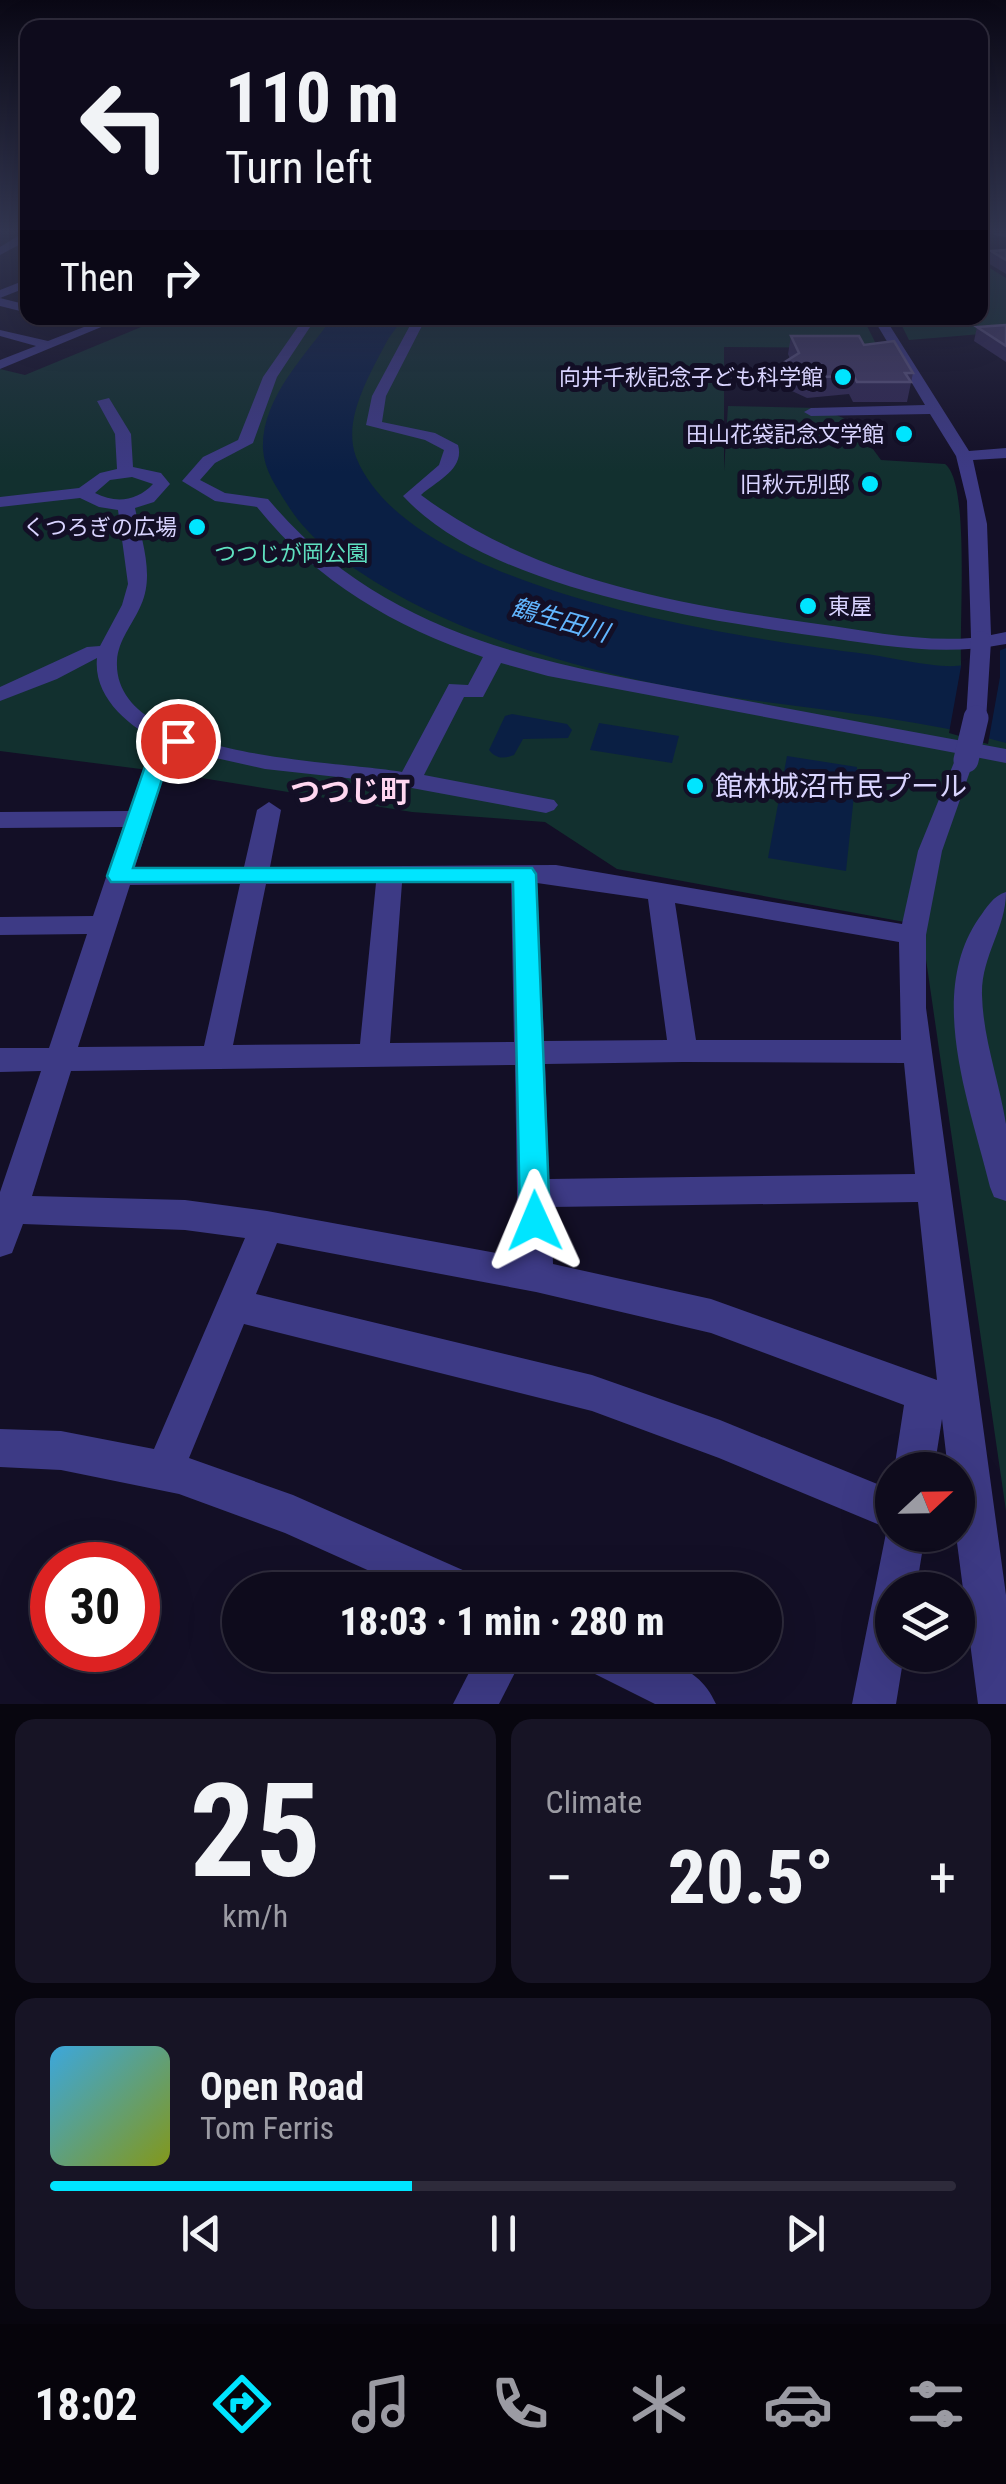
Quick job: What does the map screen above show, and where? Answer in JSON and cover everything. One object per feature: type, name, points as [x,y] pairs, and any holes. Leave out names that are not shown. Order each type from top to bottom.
[{"type":"street","points":[[92,325],[96,326]]},
{"type":"street","points":[[305,325],[272,368],[256,401],[244,444],[209,460],[190,480],[221,497],[262,503],[284,534],[342,583],[396,614],[495,654],[610,684],[1006,756]]},
{"type":"street","points":[[416,325],[379,396],[374,425],[430,436],[452,448],[454,457],[449,466],[419,484],[411,496],[458,531],[518,560],[556,573],[718,614],[942,644],[978,646],[1006,638]]},
{"type":"street","points":[[883,325],[964,456],[977,506],[981,641],[976,720],[966,760],[930,851],[913,935],[912,1008],[931,1188],[942,1400],[1000,1704]]},
{"type":"street","points":[[0,364],[96,326]]},
{"type":"street","points":[[3,334],[48,345]]},
{"type":"street","points":[[104,402],[123,434],[125,472]]},
{"type":"street","points":[[812,412],[935,409]]},
{"type":"street","points":[[964,456],[1006,453]]},
{"type":"street","points":[[0,502],[86,492],[100,478],[125,472],[150,474],[162,484],[150,497],[126,504],[100,503],[86,492]]},
{"type":"street","points":[[126,504],[136,592],[108,647],[108,675],[116,696],[133,714],[178,741],[234,756],[409,781],[546,806]]},
{"type":"street","points":[[0,696],[94,651]]},
{"type":"street","points":[[409,781],[457,688],[475,692],[495,654]]},
{"type":"street","points":[[178,741],[160,752],[4,1220],[184,1215],[267,1226],[536,1276],[711,1316],[942,1400]]},
{"type":"street","points":[[216,1058],[269,810]]},
{"type":"street","points":[[0,820],[139,818]]},
{"type":"street","points":[[374,1054],[390,874]]},
{"type":"street","points":[[119,876],[524,874],[593,878],[913,935]]},
{"type":"street","points":[[524,874],[536,1276]]},
{"type":"street","points":[[660,890],[683,1051]]},
{"type":"street","points":[[1006,901],[980,940],[968,988],[974,1045],[1006,1187]]},
{"type":"street","points":[[0,926],[103,925]]},
{"type":"street","points":[[0,1060],[532,1052],[916,1052]]},
{"type":"street","points":[[535,1193],[931,1188]]},
{"type":"street","points":[[166,1468],[267,1226]]},
{"type":"street","points":[[233,1305],[592,1393],[720,1439],[875,1503]]},
{"type":"street","points":[[921,1452],[942,1400]]},
{"type":"street","points":[[0,1448],[166,1468],[278,1508],[419,1572]]},
{"type":"street","points":[[475,1704],[493,1672]]},
{"type":"street","points":[[639,1672],[694,1704]]},
{"type":"street","points":[[874,1704],[880,1672]]},
{"type":"green space","points":[[988,313],[1006,313],[1006,332],[909,340],[902,325],[988,325]]},
{"type":"green space","name":"つつじが岡公園","points":[[146,325],[866,325],[878,348],[724,347],[724,471],[728,406],[819,408],[853,422],[881,460],[945,464],[953,477],[961,530],[962,677],[974,701],[1006,740],[1006,1511],[921,925],[617,869],[545,822],[412,812],[164,772],[0,751],[0,369],[25,375]]},
{"type":"water","name":"鶴生田川","points":[[327,325],[398,325],[360,398],[353,443],[356,457],[388,503],[440,542],[507,574],[583,600],[740,635],[942,666],[969,664],[1006,648],[1006,743],[925,725],[718,695],[600,671],[484,635],[411,602],[339,558],[316,539],[296,517],[268,471],[263,449],[269,413],[298,363]]},
{"type":"water","points":[[505,716],[567,724],[572,730],[568,738],[523,739],[514,755],[497,757],[489,750]]},
{"type":"water","points":[[599,723],[679,736],[672,763],[590,750]]},
{"type":"water","points":[[787,756],[857,767],[846,871],[768,858]]},
{"type":"pier","points":[[1000,645],[1000,677],[988,744],[949,733],[962,661]]},
{"type":"building","points":[[1006,325],[1006,346],[977,327]]},
{"type":"building","points":[[791,336],[859,336],[864,345],[894,341],[913,373],[905,373],[911,382],[857,382],[853,375],[810,378],[780,365],[799,353]]},
{"type":"place","name":"向井千秋記念子ども科学館","points":[[843,377]]},
{"type":"place","name":"田山花袋記念文学館","points":[[904,434]]},
{"type":"place","name":"旧秋元別邸","points":[[870,484]]},
{"type":"place","name":"くつろぎの広場","points":[[197,527]]},
{"type":"place","name":"東屋","points":[[808,606]]},
{"type":"place","name":"館林城沼市民プール","points":[[695,786]]},
{"type":"district","name":"つつじ町","points":[[350,791]]},
{"type":"route","points":[[178,741],[160,752],[119,876],[524,874],[535,1221]]}]
